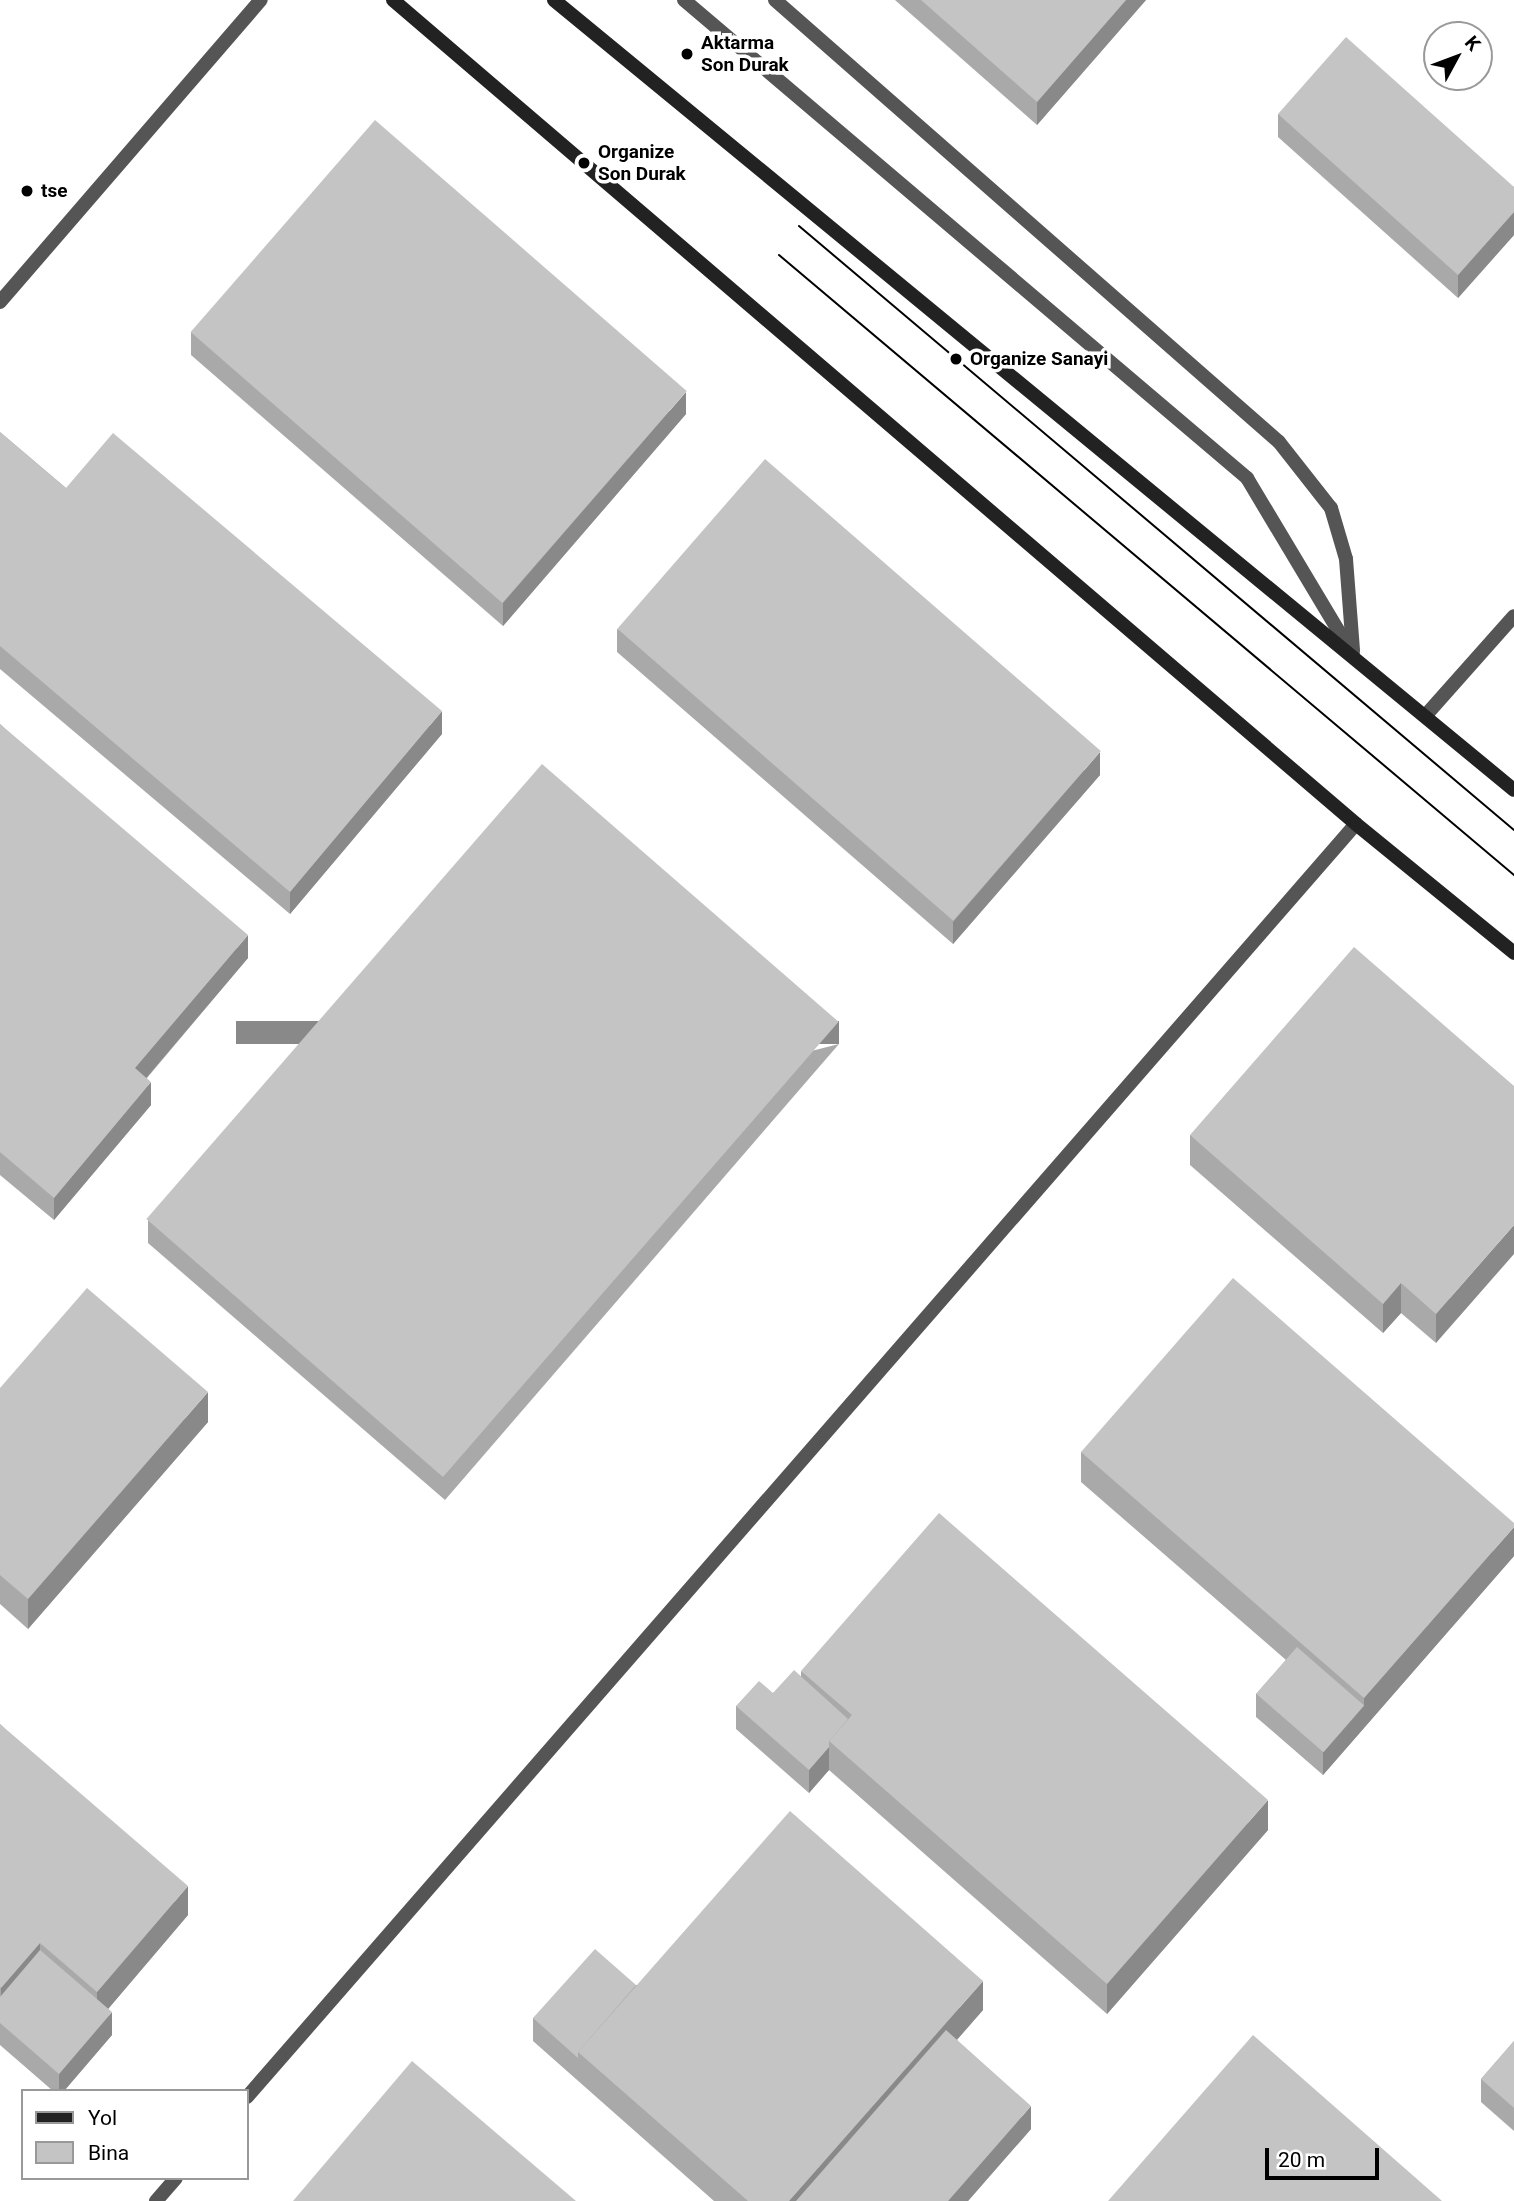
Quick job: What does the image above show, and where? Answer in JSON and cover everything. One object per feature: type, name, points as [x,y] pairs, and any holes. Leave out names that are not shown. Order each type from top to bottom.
[{"type":"main road","points":[[393,0],[1356,824],[1514,953]]},
{"type":"main road","points":[[554,0],[1514,790]]},
{"type":"street","points":[[0,302],[261,0]]},
{"type":"street","points":[[684,0],[1247,478],[1353,655]]},
{"type":"street","points":[[775,0],[1279,442],[1331,508],[1346,559],[1353,655]]},
{"type":"street","points":[[1426,715],[1514,616]]},
{"type":"street","points":[[248,2096],[1356,824]]},
{"type":"street","points":[[156,2201],[174,2180]]},
{"type":"building","points":[[921,0],[1126,0],[1037,102]]},
{"type":"building","points":[[1346,37],[1514,187],[1514,212],[1458,275],[1278,114]]},
{"type":"building","points":[[375,120],[687,391],[502,603],[191,332]]},
{"type":"building","points":[[0,432],[66,488],[113,433],[442,711],[290,892],[0,646]]},
{"type":"building","points":[[765,459],[1101,751],[953,921],[617,629]]},
{"type":"building","points":[[0,724],[248,935],[135,1068],[151,1082],[54,1198],[0,1152]]},
{"type":"building","points":[[542,764],[839,1022],[443,1477],[146,1219]]},
{"type":"building","points":[[1354,947],[1514,1086],[1514,1225],[1436,1314],[1401,1283],[1383,1304],[1190,1135]]},
{"type":"building","points":[[1233,1278],[1514,1523],[1514,1527],[1364,1698],[1081,1452]]},
{"type":"building","points":[[87,1288],[208,1392],[28,1599],[0,1575],[0,1388]]},
{"type":"building","points":[[939,1513],[1268,1800],[1107,1984],[829,1741],[852,1715],[801,1671]]},
{"type":"building","points":[[1297,1647],[1364,1705],[1323,1752],[1256,1694]]},
{"type":"building","points":[[794,1670],[848,1719],[809,1770],[736,1706],[759,1681],[773,1693]]},
{"type":"building","points":[[0,1724],[188,1886],[97,1992],[40,1943],[0,1987]]},
{"type":"building","points":[[790,1811],[983,1981],[789,2201],[748,2201],[578,2052]]},
{"type":"building","points":[[595,1949],[636,1985],[578,2052],[578,2058],[533,2018]]},
{"type":"building","points":[[40,1950],[112,2012],[59,2074],[0,2023],[0,1997]]},
{"type":"building","points":[[946,2030],[1031,2106],[948,2201],[796,2201]]},
{"type":"building","points":[[1253,2035],[1442,2201],[1108,2201]]},
{"type":"building","points":[[1514,2041],[1514,2108],[1481,2079]]},
{"type":"building","points":[[412,2061],[576,2201],[293,2201]]},
{"type":"tram line","points":[[799,226],[1514,830]]},
{"type":"tram line","points":[[779,255],[1514,875]]},
{"type":"place","name":"Aktarma Son Durak","points":[[687,54]]},
{"type":"place","name":"Organize Son Durak","points":[[584,163]]},
{"type":"place","name":"tse","points":[[27,191]]},
{"type":"place","name":"Organize Sanayi","points":[[956,359]]}]
